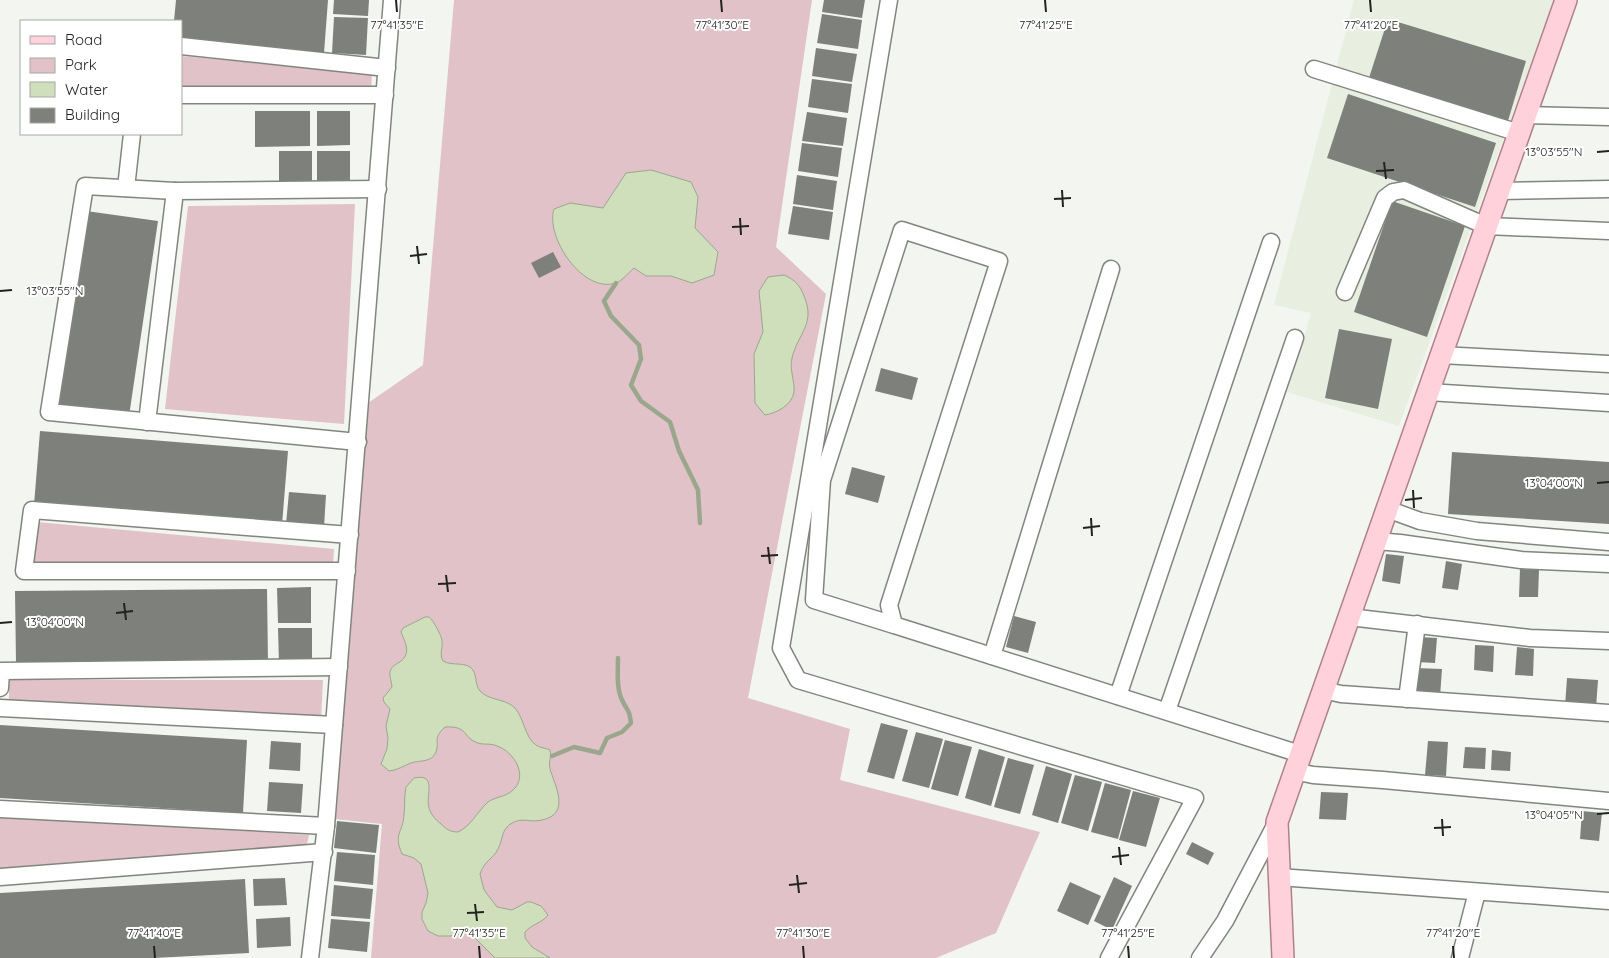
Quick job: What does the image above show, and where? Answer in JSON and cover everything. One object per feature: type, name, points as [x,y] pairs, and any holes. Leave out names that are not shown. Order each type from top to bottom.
[{"type":"main road","points":[[1283,958],[1277,822],[1566,0]]},
{"type":"street","points":[[307,958],[324,852],[392,0]]},
{"type":"street","points":[[889,0],[781,648],[798,680],[1195,798],[1109,958]]},
{"type":"street","points":[[182,46],[387,68]]},
{"type":"street","points":[[1314,69],[1522,124],[1609,117]]},
{"type":"street","points":[[182,95],[385,95]]},
{"type":"street","points":[[126,188],[132,135]]},
{"type":"street","points":[[358,442],[48,412],[85,186],[175,191],[378,189]]},
{"type":"street","points":[[1499,191],[1609,189]]},
{"type":"street","points":[[1345,292],[1385,198],[1393,192],[1404,190],[1486,226],[1609,231]]},
{"type":"street","points":[[147,422],[175,191]]},
{"type":"street","points":[[894,625],[889,605],[999,261],[902,230],[822,480],[814,600],[1167,711],[1297,763],[1313,775],[1609,801]]},
{"type":"street","points":[[1118,696],[1271,242]]},
{"type":"street","points":[[992,656],[1111,268]]},
{"type":"street","points":[[1167,711],[1295,338]]},
{"type":"street","points":[[1441,355],[1609,364]]},
{"type":"street","points":[[1428,392],[1609,403]]},
{"type":"street","points":[[1387,509],[1420,521],[1477,531],[1609,542]]},
{"type":"street","points":[[347,571],[24,571],[32,510],[350,535]]},
{"type":"street","points":[[1376,541],[1521,560],[1609,564]]},
{"type":"street","points":[[1349,617],[1530,638],[1609,641]]},
{"type":"street","points":[[1407,699],[1417,624]]},
{"type":"street","points":[[0,688],[1,671],[339,667]]},
{"type":"street","points":[[1323,690],[1341,694],[1609,713]]},
{"type":"street","points":[[0,708],[334,725]]},
{"type":"street","points":[[0,809],[326,826]]},
{"type":"street","points":[[1200,958],[1226,922],[1277,822]]},
{"type":"street","points":[[0,877],[324,852]]},
{"type":"street","points":[[1279,877],[1609,901]]},
{"type":"street","points":[[1460,958],[1477,892]]},
{"type":"shaded area","points":[[1354,0],[1554,0],[1399,426],[1287,392],[1311,313],[1274,305]]},
{"type":"green space","points":[[454,0],[812,0],[776,247],[826,294],[748,698],[850,729],[840,780],[1040,832],[996,933],[936,958],[371,958],[382,824],[334,819],[368,403],[423,365]]},
{"type":"green space","points":[[182,56],[372,74],[371,91],[182,89]]},
{"type":"green space","points":[[355,204],[344,424],[165,409],[188,206]]},
{"type":"green space","points":[[37,522],[334,549],[333,566],[32,565]]},
{"type":"green space","points":[[9,680],[323,680],[321,721],[9,703]]},
{"type":"green space","points":[[0,815],[309,835],[306,849],[0,872]]},
{"type":"water","points":[[651,170],[691,182],[698,197],[695,228],[718,252],[714,275],[692,283],[671,276],[646,276],[634,268],[616,283],[603,284],[591,280],[569,261],[561,248],[555,234],[554,209],[570,203],[603,208],[626,173]]},
{"type":"water","points":[[784,275],[799,286],[808,314],[805,328],[792,358],[793,397],[783,408],[765,415],[755,403],[754,354],[763,332],[759,291],[768,277]]},
{"type":"water","points":[[425,617],[431,619],[441,636],[441,656],[443,661],[470,667],[474,672],[480,691],[515,708],[532,742],[550,750],[550,766],[559,799],[559,806],[556,812],[551,817],[542,820],[519,820],[508,825],[498,849],[480,874],[484,890],[497,907],[512,910],[527,902],[541,906],[548,915],[525,932],[525,938],[532,947],[550,958],[495,958],[475,938],[467,933],[438,936],[428,931],[422,919],[422,912],[428,893],[421,864],[414,858],[402,854],[398,842],[403,821],[406,787],[414,778],[421,777],[426,779],[429,787],[428,803],[431,813],[446,829],[458,832],[467,826],[488,802],[512,791],[520,778],[514,758],[509,753],[495,745],[473,741],[462,730],[453,727],[445,727],[441,731],[437,737],[436,752],[432,758],[389,771],[381,764],[387,749],[386,726],[390,709],[383,698],[392,687],[391,669],[402,660],[407,649],[401,632],[403,628]]},
{"type":"building","points":[[176,0],[328,0],[324,53],[182,40],[182,20],[174,20]]},
{"type":"building","points":[[334,0],[369,0],[368,16],[333,14]]},
{"type":"building","points":[[824,0],[865,0],[862,18],[822,12]]},
{"type":"building","points":[[822,14],[862,20],[858,49],[817,43]]},
{"type":"building","points":[[334,17],[368,18],[366,55],[332,53]]},
{"type":"building","points":[[1388,19],[1526,61],[1507,124],[1368,81]]},
{"type":"building","points":[[816,48],[857,54],[852,82],[812,76]]},
{"type":"building","points":[[812,79],[852,84],[848,113],[808,107]]},
{"type":"building","points":[[1348,94],[1496,143],[1475,207],[1327,158]]},
{"type":"building","points":[[255,111],[310,111],[310,146],[255,147]]},
{"type":"building","points":[[317,111],[350,111],[350,145],[317,146]]},
{"type":"building","points":[[807,112],[847,118],[843,146],[802,141]]},
{"type":"building","points":[[802,143],[842,148],[838,177],[798,171]]},
{"type":"building","points":[[279,151],[312,151],[312,185],[279,186]]},
{"type":"building","points":[[317,151],[350,151],[350,185],[317,185]]},
{"type":"building","points":[[797,175],[837,181],[833,210],[793,204]]},
{"type":"building","points":[[1392,201],[1465,226],[1427,337],[1354,312]]},
{"type":"building","points":[[793,206],[833,212],[829,240],[788,234]]},
{"type":"building","points":[[86,211],[158,221],[129,416],[58,405]]},
{"type":"building","points":[[553,252],[561,267],[539,278],[531,263]]},
{"type":"building","points":[[1339,329],[1392,339],[1378,409],[1325,398]]},
{"type":"building","points":[[881,368],[918,378],[912,400],[875,391]]},
{"type":"building","points":[[40,431],[288,451],[282,525],[34,505]]},
{"type":"building","points":[[1452,452],[1609,462],[1609,524],[1448,514]]},
{"type":"building","points":[[852,467],[885,476],[878,503],[845,494]]},
{"type":"building","points":[[289,492],[326,495],[324,527],[286,524]]},
{"type":"building","points":[[1386,554],[1404,556],[1400,584],[1382,581]]},
{"type":"building","points":[[1446,561],[1462,564],[1458,590],[1442,588]]},
{"type":"building","points":[[1520,569],[1539,570],[1538,597],[1519,597]]},
{"type":"building","points":[[311,587],[311,623],[278,623],[277,588]]},
{"type":"building","points":[[267,589],[268,662],[16,663],[15,591]]},
{"type":"building","points":[[1014,616],[1036,622],[1028,653],[1006,647]]},
{"type":"building","points":[[278,628],[312,628],[312,663],[279,664]]},
{"type":"building","points":[[1419,637],[1437,638],[1435,663],[1417,662]]},
{"type":"building","points":[[1475,645],[1494,646],[1493,672],[1474,670]]},
{"type":"building","points":[[1517,647],[1534,649],[1533,676],[1515,675]]},
{"type":"building","points":[[1416,668],[1442,669],[1440,697],[1414,695]]},
{"type":"building","points":[[1567,678],[1598,680],[1596,708],[1565,706]]},
{"type":"building","points":[[881,723],[908,730],[894,779],[867,772]]},
{"type":"building","points":[[0,725],[247,740],[243,813],[0,798]]},
{"type":"building","points":[[916,732],[943,739],[929,788],[902,781]]},
{"type":"building","points":[[945,740],[972,747],[958,796],[931,789]]},
{"type":"building","points":[[271,741],[301,743],[300,771],[269,769]]},
{"type":"building","points":[[1428,741],[1448,742],[1446,776],[1425,775]]},
{"type":"building","points":[[1465,747],[1486,748],[1485,769],[1463,768]]},
{"type":"building","points":[[979,749],[1005,757],[991,806],[965,798]]},
{"type":"building","points":[[1492,750],[1511,752],[1510,771],[1491,770]]},
{"type":"building","points":[[1008,758],[1034,765],[1020,814],[994,807]]},
{"type":"building","points":[[1046,766],[1072,774],[1058,823],[1032,815]]},
{"type":"building","points":[[1075,775],[1102,782],[1088,831],[1061,823]]},
{"type":"building","points":[[269,782],[303,784],[301,813],[267,811]]},
{"type":"building","points":[[1105,783],[1131,790],[1118,839],[1091,832]]},
{"type":"building","points":[[1133,791],[1160,798],[1146,847],[1119,840]]},
{"type":"building","points":[[1321,792],[1348,793],[1346,820],[1319,819]]},
{"type":"building","points":[[1582,811],[1602,813],[1599,841],[1580,839]]},
{"type":"building","points":[[337,821],[379,825],[376,853],[334,848]]},
{"type":"building","points":[[1192,842],[1214,853],[1208,865],[1186,854]]},
{"type":"building","points":[[337,852],[375,855],[373,885],[334,881]]},
{"type":"building","points":[[1114,877],[1132,886],[1112,930],[1094,921]]},
{"type":"building","points":[[285,878],[287,905],[254,906],[253,879]]},
{"type":"building","points":[[245,879],[249,953],[154,958],[0,958],[0,893]]},
{"type":"building","points":[[1070,882],[1101,896],[1088,925],[1057,911]]},
{"type":"building","points":[[334,885],[373,889],[370,919],[331,916]]},
{"type":"building","points":[[290,917],[291,946],[257,948],[256,919]]},
{"type":"building","points":[[331,919],[370,922],[367,952],[328,948]]},
{"type":"waterway","points":[[616,283],[604,301],[611,316],[639,345],[641,359],[631,385],[641,401],[670,422],[679,451],[698,490],[700,523]]},
{"type":"waterway","points":[[552,756],[574,747],[600,753],[607,738],[622,732],[631,723],[629,713],[619,692],[618,658]]}]
